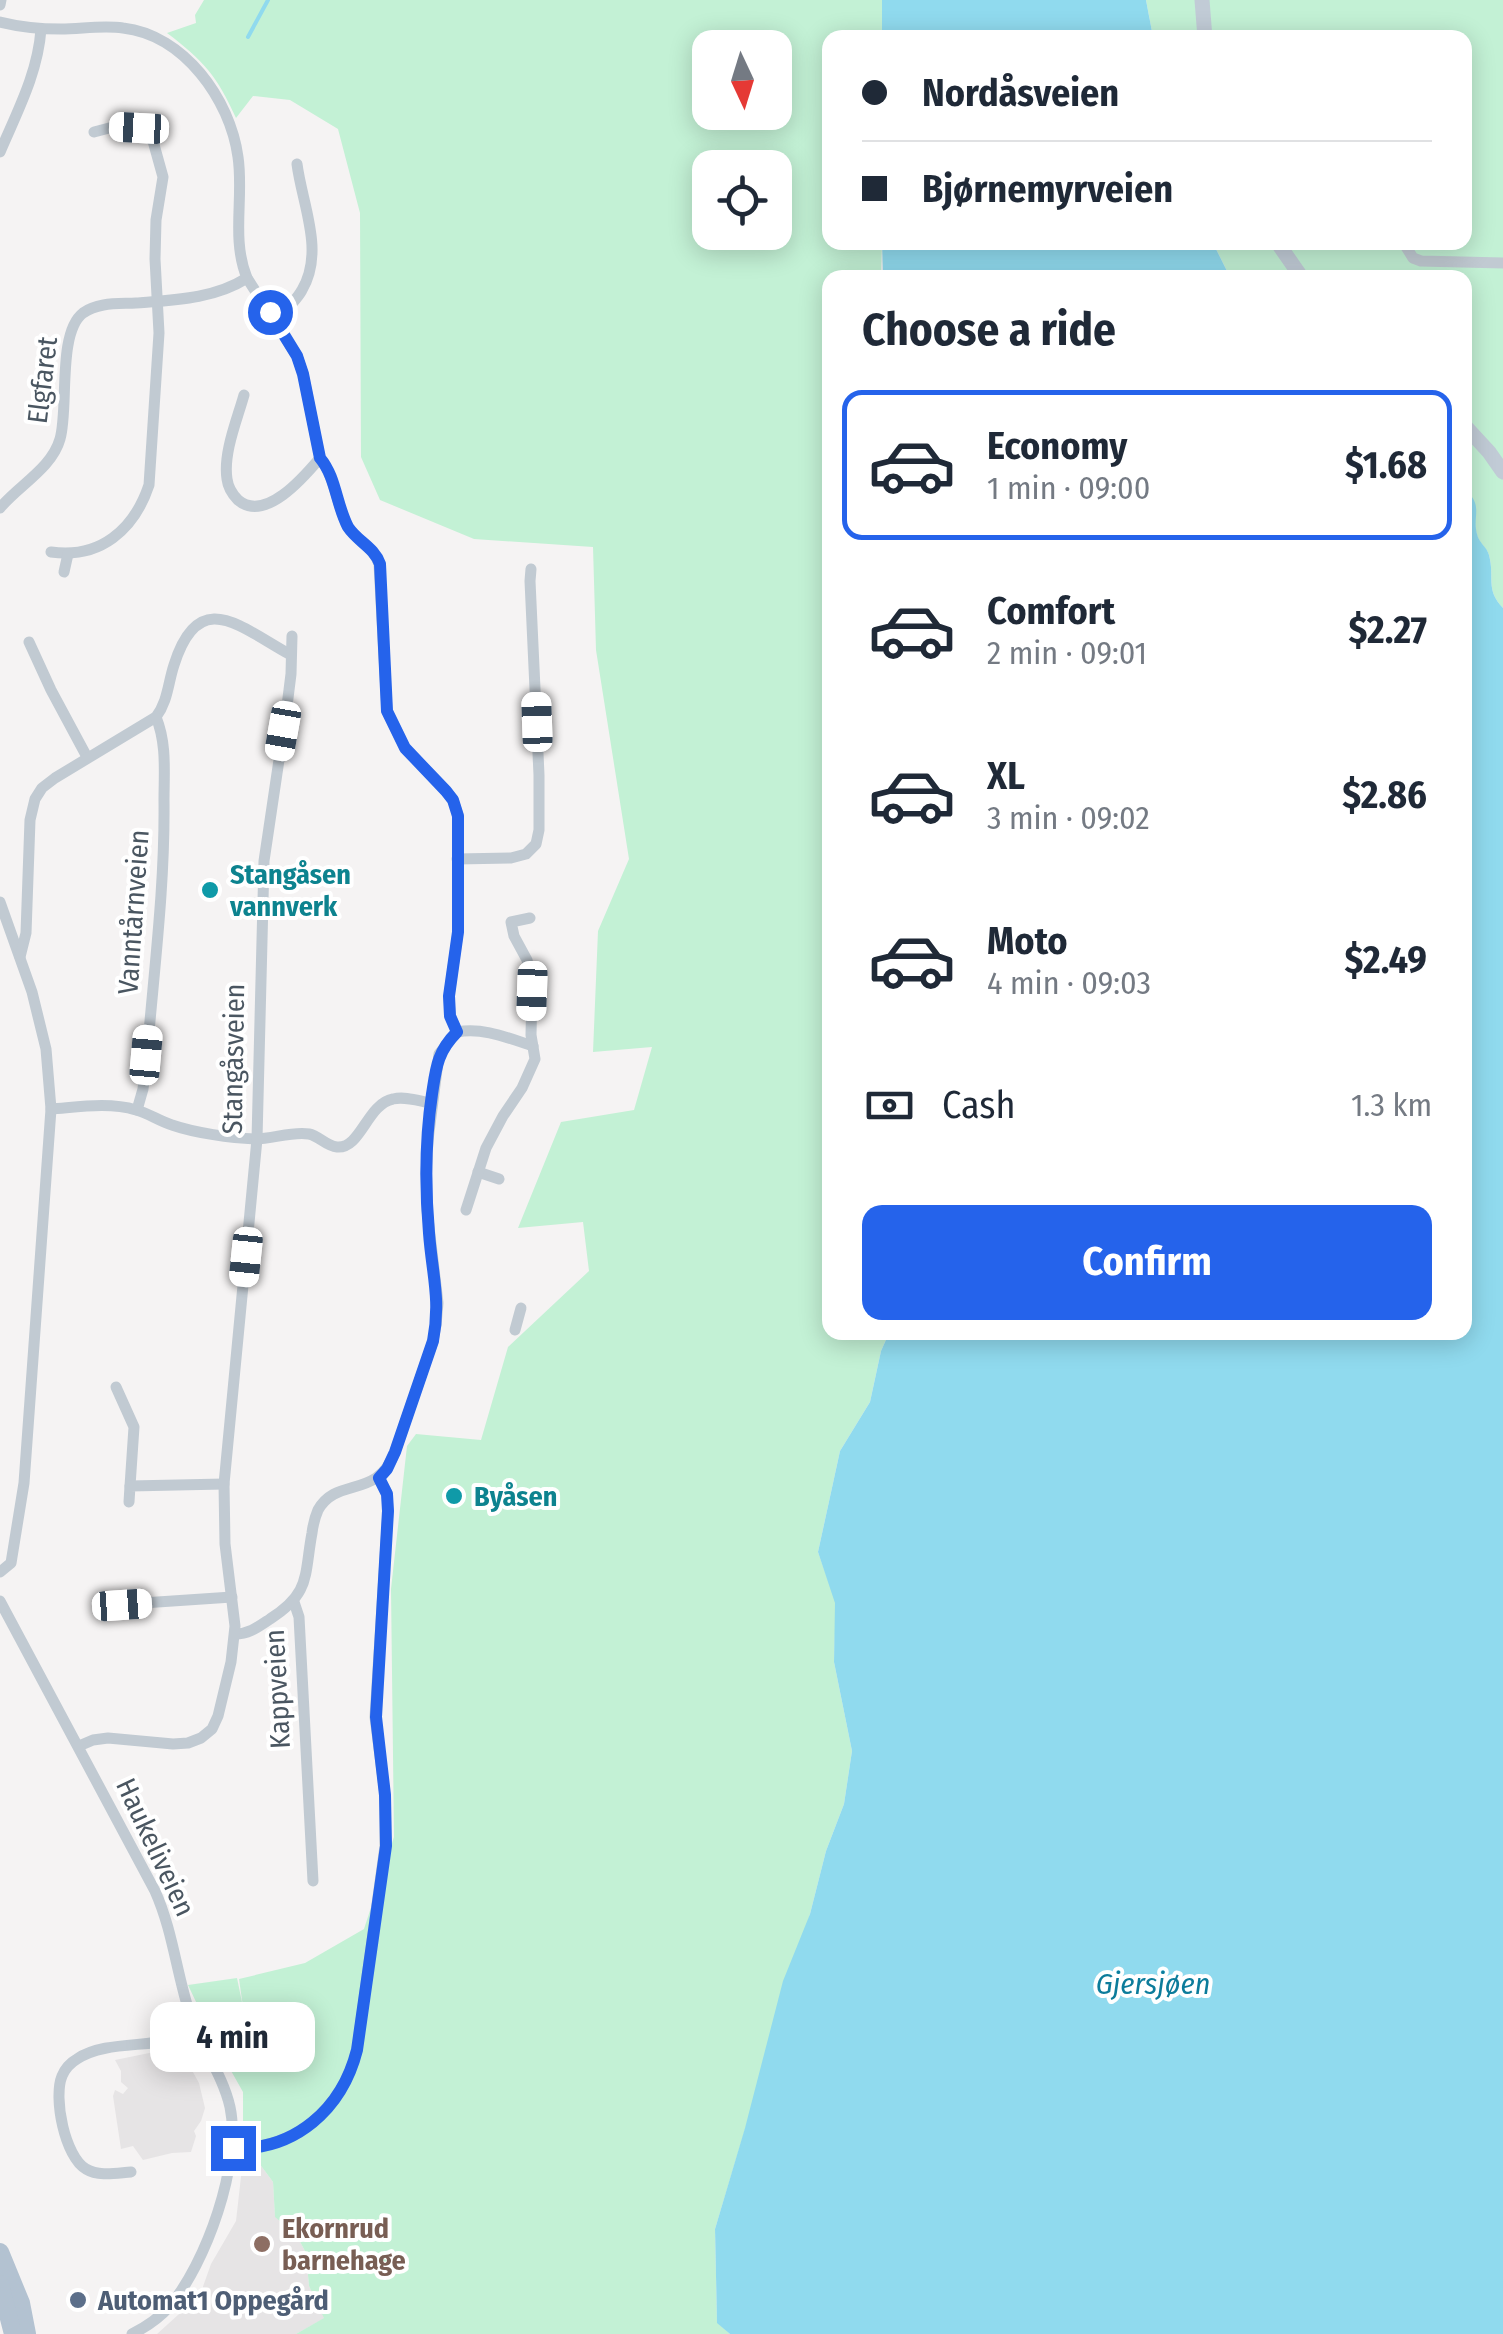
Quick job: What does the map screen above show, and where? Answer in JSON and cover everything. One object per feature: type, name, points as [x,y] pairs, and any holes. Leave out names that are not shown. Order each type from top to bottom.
[{"type":"main road","points":[[1202,0],[1204,30]]},
{"type":"main road","points":[[1472,434],[1503,472]]},
{"type":"main road","points":[[0,2252],[21,2304],[27,2334]]},
{"type":"main road","points":[[0,2284],[13,2334]]},
{"type":"street","points":[[0,22],[40,29],[119,27],[150,34],[177,51],[224,108],[235,141],[239,174],[243,268],[297,356],[320,458],[328,467],[338,506],[360,542],[376,555],[380,564],[387,711],[405,748],[453,800],[458,816],[458,932],[449,996],[450,1016],[457,1032]]},
{"type":"street","points":[[0,152],[31,78],[40,29]]},
{"type":"street","points":[[109,113],[113,127]]},
{"type":"street","points":[[51,552],[68,554],[106,545],[143,503],[150,485],[156,398],[156,220],[163,177],[153,142],[139,128],[113,127],[94,132]]},
{"type":"street","points":[[275,320],[302,292],[311,264],[308,212],[297,164]]},
{"type":"street","points":[[1408,250],[1421,261],[1503,264]]},
{"type":"street","name":"Elgfaret","points":[[0,508],[51,457],[60,441],[68,346],[75,322],[84,312],[101,305],[200,297],[247,278]]},
{"type":"street","points":[[244,395],[226,478],[239,501],[258,506],[275,502],[320,458]]},
{"type":"street","points":[[64,572],[68,554]]},
{"type":"street","points":[[457,859],[512,858],[526,854],[536,844],[539,775],[532,568]]},
{"type":"street","points":[[20,956],[26,933],[30,820],[42,788],[156,717],[168,695],[184,639],[198,622],[214,618],[244,628],[291,655]]},
{"type":"street","name":"Stangåsveien","points":[[79,1746],[108,1738],[188,1743],[212,1728],[221,1708],[235,1634],[224,1530],[224,1484],[257,1139],[264,862],[287,706],[292,636]]},
{"type":"street","points":[[29,642],[88,757]]},
{"type":"street","name":"Vanntårnveien","points":[[137,1110],[143,1089],[165,851],[164,750],[156,717]]},
{"type":"street","points":[[0,902],[46,1048],[52,1109],[24,1484],[11,1563],[0,1572]]},
{"type":"street","points":[[466,1210],[486,1148],[533,1065],[530,974],[511,922],[530,918]]},
{"type":"street","points":[[233,2148],[270,2144],[307,2128],[340,2092],[357,2050],[386,1831],[376,1728],[388,1511],[387,1494],[379,1478],[395,1452],[436,1325],[438,1302],[426,1174],[439,1054],[457,1032],[480,1029],[533,1046]]},
{"type":"street","points":[[52,1109],[113,1106],[137,1110],[188,1130],[257,1139],[311,1134],[340,1147],[352,1141],[382,1103],[404,1098],[431,1103]]},
{"type":"street","points":[[478,1172],[499,1179]]},
{"type":"street","points":[[515,1330],[520,1308]]},
{"type":"street","points":[[116,1387],[134,1427],[129,1502]]},
{"type":"street","name":"Kappveien","points":[[313,1880],[299,1617],[294,1602],[302,1590],[314,1523],[322,1504],[337,1493],[379,1478]]},
{"type":"street","points":[[130,1486],[224,1484]]},
{"type":"street","points":[[113,1605],[232,1597]]},
{"type":"street","name":"Haukeliveien","points":[[0,1601],[5,1623],[79,1746],[160,1903],[188,2010],[219,2076],[232,2122],[233,2148],[226,2190],[201,2253],[162,2314],[132,2334]]},
{"type":"street","points":[[235,1634],[250,1632],[294,1602]]},
{"type":"street","points":[[131,2172],[96,2173],[75,2160],[66,2142],[60,2101],[64,2072],[73,2061],[88,2053],[198,2032]]},
{"type":"shaded area","points":[[159,2051],[174,2052],[178,2058],[184,2056],[199,2083],[205,2108],[194,2131],[191,2152],[143,2160],[133,2146],[121,2149],[113,2096],[115,2090],[123,2094],[128,2088],[121,2082],[115,2060]]},
{"type":"shaded area","name":"Ekornrud barnehage","points":[[243,2159],[259,2163],[273,2182],[275,2216],[296,2234],[306,2253],[309,2286],[325,2318],[296,2334],[157,2334],[200,2295],[211,2264],[236,2221]]},
{"type":"green space","points":[[204,0],[882,0],[882,30],[822,30],[822,250],[882,250],[881,270],[822,270],[822,1340],[886,1340],[870,1402],[840,1451],[818,1552],[836,1603],[834,1662],[852,1751],[844,1804],[826,1851],[715,2229],[717,2322],[730,2334],[296,2334],[324,2318],[309,2286],[306,2253],[296,2234],[275,2217],[273,2182],[259,2163],[243,2159],[243,2092],[188,1985],[237,1978],[243,2007],[239,1979],[305,1963],[364,1929],[394,1837],[391,1589],[407,1446],[416,1434],[481,1440],[508,1347],[589,1271],[583,1222],[518,1228],[561,1122],[634,1110],[652,1047],[593,1052],[598,931],[629,859],[596,650],[593,547],[474,539],[380,500],[361,457],[360,213],[338,129],[290,100],[253,96],[236,118],[208,70],[167,33],[196,23],[195,15]]},
{"type":"green space","points":[[1146,0],[1503,0],[1503,608],[1492,589],[1491,563],[1478,538],[1472,500],[1472,270],[1226,270],[1216,250],[1472,250],[1472,30],[1152,30]]},
{"type":"water","points":[[882,0],[1146,0],[1152,30],[882,30]]},
{"type":"water","points":[[882,250],[1216,250],[1226,270],[883,270]]},
{"type":"water","name":"Gjersjøen","points":[[1472,497],[1477,534],[1491,563],[1492,589],[1503,608],[1503,2334],[730,2334],[717,2323],[715,2229],[783,1981],[810,1914],[826,1851],[844,1804],[852,1751],[834,1662],[835,1603],[818,1552],[840,1451],[870,1402],[886,1340],[1472,1340]]},
{"type":"waterway","points":[[248,37],[268,0]]},
{"type":"place","name":"Stangåsen vannverk","points":[[210,890]]},
{"type":"place","name":"Byåsen","points":[[454,1496]]},
{"type":"place","name":"Ekornrud barnehage","points":[[262,2244]]},
{"type":"place","name":"Automat1 Oppegård","points":[[78,2300]]},
{"type":"route","points":[[233,2148],[270,2144],[307,2128],[340,2092],[357,2050],[386,1831],[376,1728],[388,1511],[387,1494],[379,1478],[392,1462],[436,1325],[438,1302],[427,1210],[428,1140],[439,1054],[457,1032],[450,1016],[449,996],[458,932],[458,816],[453,800],[405,748],[390,722],[384,693],[380,564],[372,549],[356,537],[338,506],[328,467],[320,458],[297,356],[270,312]]}]
